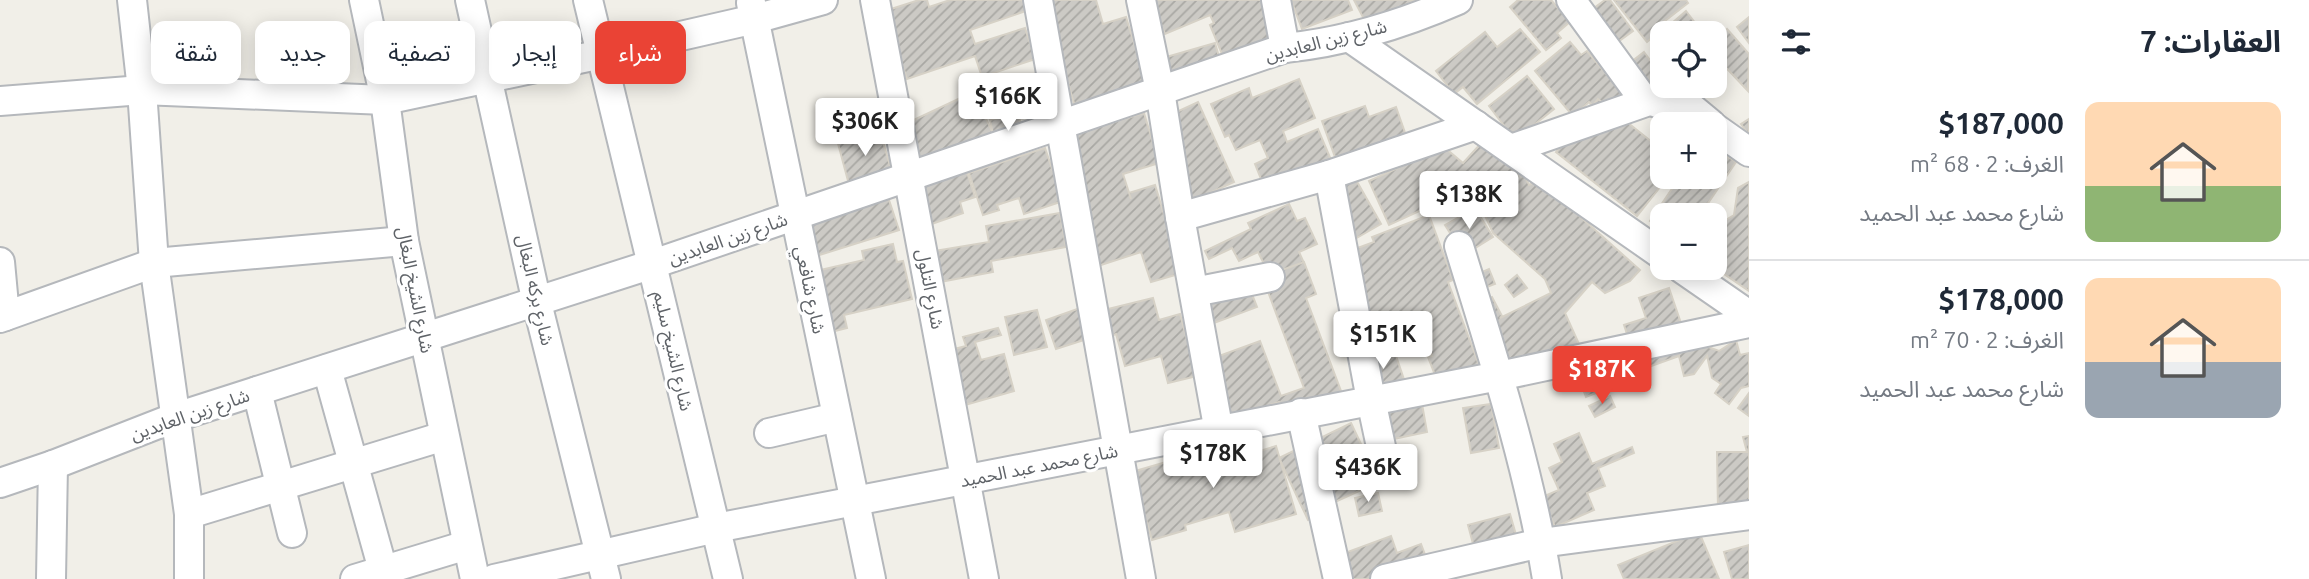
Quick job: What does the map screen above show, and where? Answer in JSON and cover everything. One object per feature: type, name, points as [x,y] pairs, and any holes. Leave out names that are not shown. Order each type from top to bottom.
[{"type":"street","points":[[132,0],[142,90],[155,263],[189,514],[189,579]]},
{"type":"street","name":"شارع الشيخ البغال","points":[[364,0],[385,100],[404,242],[475,579]]},
{"type":"street","name":"شارع بركه البغال","points":[[470,0],[489,79]]},
{"type":"street","name":"شارع الشيخ سليم","points":[[588,0],[595,27]]},
{"type":"street","points":[[686,30],[753,10],[823,0]]},
{"type":"street","name":"شارع التلول","points":[[874,0],[984,579]]},
{"type":"street","points":[[1038,0],[1141,579]]},
{"type":"street","points":[[1141,0],[1160,91],[1219,432]]},
{"type":"street","points":[[1276,0],[1285,48]]},
{"type":"street","name":"شارع زين العابدين","points":[[0,483],[52,466],[176,417],[537,303],[1285,48],[1318,45],[1349,37],[1416,8],[1458,0]]},
{"type":"street","points":[[1571,0],[1636,89],[1648,101]]},
{"type":"street","name":"شارع شافعي","points":[[753,10],[871,579]]},
{"type":"street","points":[[1349,37],[1650,247]]},
{"type":"street","points":[[0,101],[142,90],[385,100],[489,79]]},
{"type":"street","name":"شارع بركه البغال","points":[[490,84],[537,303],[603,567]]},
{"type":"street","name":"شارع الشيخ سليم","points":[[609,84],[728,579]]},
{"type":"street","points":[[1511,149],[1648,101],[1657,103],[1682,100],[1696,112]]},
{"type":"street","points":[[1180,216],[1329,175],[1476,125]]},
{"type":"street","points":[[1727,136],[1749,152]]},
{"type":"street","points":[[1329,175],[1386,470]]},
{"type":"street","points":[[0,262],[3,317],[155,263],[404,242]]},
{"type":"street","points":[[1459,246],[1499,376],[1541,542],[1547,579]]},
{"type":"street","points":[[1194,292],[1270,277]]},
{"type":"street","points":[[1698,280],[1749,315]]},
{"type":"street","name":"شارع محمد عبد الحميد","points":[[494,579],[603,567],[716,528],[1219,432],[1749,323]]},
{"type":"street","points":[[327,369],[383,570]]},
{"type":"street","points":[[257,391],[292,533]]},
{"type":"street","points":[[1301,413],[1338,579]]},
{"type":"street","points":[[769,433],[837,417]]},
{"type":"street","points":[[189,514],[444,436]]},
{"type":"street","points":[[51,579],[52,466]]},
{"type":"street","points":[[1385,579],[1541,542],[1749,514]]},
{"type":"street","points":[[355,579],[467,545]]},
{"type":"building","points":[[927,0],[929,7],[950,0],[1022,0],[1026,11],[970,30],[975,44],[1025,28],[1035,59],[982,77],[975,56],[907,79],[885,11]]},
{"type":"building","points":[[1043,0],[1096,0],[1103,24],[1126,17],[1150,95],[1077,113]]},
{"type":"building","points":[[1151,0],[1265,0],[1287,54],[1224,59],[1210,25],[1214,23],[1210,15],[1165,34]]},
{"type":"building","points":[[1291,0],[1348,0],[1352,10],[1302,29]]},
{"type":"building","points":[[1354,0],[1415,0],[1367,25]]},
{"type":"building","points":[[1518,0],[1551,0],[1570,22],[1557,33],[1561,38],[1546,50],[1510,7]]},
{"type":"building","points":[[1605,0],[1610,0],[1633,31],[1608,49],[1583,16]]},
{"type":"building","points":[[1614,0],[1686,0],[1688,3],[1665,21],[1650,21],[1650,39],[1647,42]]},
{"type":"building","points":[[1686,11],[1694,21],[1674,21]]},
{"type":"building","points":[[1749,17],[1749,43],[1737,27]]},
{"type":"building","points":[[1520,29],[1540,52],[1477,104],[1463,87],[1454,94],[1436,71],[1485,32],[1497,47]]},
{"type":"building","points":[[1727,29],[1749,54],[1748,91],[1727,69]]},
{"type":"building","points":[[1570,42],[1581,55],[1587,51],[1624,95],[1601,116],[1589,102],[1573,116],[1535,71]]},
{"type":"building","points":[[1215,43],[1224,74],[1172,90],[1163,58]]},
{"type":"building","points":[[1644,52],[1650,60],[1650,98],[1654,98],[1648,103],[1622,69]]},
{"type":"building","points":[[1527,76],[1554,109],[1515,140],[1489,106]]},
{"type":"building","points":[[1299,79],[1315,118],[1283,131],[1287,142],[1318,129],[1334,167],[1267,194],[1255,164],[1268,158],[1260,140],[1236,150],[1229,135],[1225,137],[1211,104],[1249,88],[1252,98]]},
{"type":"building","points":[[973,92],[993,133],[922,164],[903,125]]},
{"type":"building","points":[[1598,99],[1650,140],[1650,189],[1658,189],[1637,216],[1556,152]]},
{"type":"building","points":[[1198,102],[1234,182],[1192,201],[1167,145],[1168,116]]},
{"type":"building","points":[[1365,106],[1369,117],[1396,107],[1410,147],[1381,157],[1377,144],[1335,157],[1322,121]]},
{"type":"building","points":[[1018,113],[1026,145],[997,152],[990,120]]},
{"type":"building","points":[[1144,113],[1159,163],[1123,174],[1129,193],[1155,185],[1182,273],[1151,282],[1141,252],[1098,266],[1089,239],[1095,237],[1064,137]]},
{"type":"building","points":[[1749,119],[1749,135],[1741,124]]},
{"type":"building","points":[[878,124],[894,180],[851,192],[836,136]]},
{"type":"building","points":[[1485,139],[1523,172],[1529,185],[1539,180],[1640,270],[1630,281],[1605,293],[1592,282],[1565,313],[1579,344],[1500,378],[1468,308],[1492,297],[1502,316],[1500,318],[1551,293],[1545,279],[1493,233],[1475,194],[1487,180],[1389,225],[1369,181],[1444,147],[1463,163]]},
{"type":"building","points":[[1045,148],[1063,201],[1024,214],[1019,198],[997,205],[999,210],[983,215],[969,173]]},
{"type":"building","points":[[1727,156],[1736,162],[1727,175]]},
{"type":"building","points":[[963,160],[975,197],[960,202],[963,213],[929,225],[913,177]]},
{"type":"building","points":[[1351,171],[1381,224],[1339,248],[1318,190]]},
{"type":"building","points":[[1749,182],[1749,291],[1727,276],[1727,219],[1734,215],[1738,188]]},
{"type":"building","points":[[1672,189],[1718,189],[1708,203],[1662,203]]},
{"type":"building","points":[[888,197],[899,230],[810,258],[799,225]]},
{"type":"building","points":[[1289,204],[1297,221],[1305,218],[1317,244],[1299,252],[1304,263],[1271,278],[1258,252],[1239,261],[1232,248],[1209,259],[1205,251],[1251,229],[1248,223]]},
{"type":"building","points":[[1475,208],[1493,237],[1464,255],[1445,225]]},
{"type":"building","points":[[1060,213],[1066,247],[991,261],[993,272],[940,282],[934,251],[989,242],[986,226]]},
{"type":"building","points":[[1429,215],[1453,280],[1448,282],[1482,373],[1440,388],[1428,357],[1432,356],[1420,323],[1371,341],[1355,249],[1374,242],[1372,237]]},
{"type":"building","points":[[893,244],[897,262],[903,261],[912,299],[844,315],[847,328],[831,332],[816,271],[864,260],[862,251]]},
{"type":"building","points":[[1304,262],[1316,294],[1306,298],[1347,407],[1289,428],[1279,402],[1227,420],[1205,361],[1260,341],[1281,396],[1304,388],[1267,289],[1252,294],[1257,307],[1206,326],[1197,301]]},
{"type":"building","points":[[1489,269],[1495,284],[1468,294],[1463,280]]},
{"type":"building","points":[[1517,275],[1527,288],[1514,297],[1505,285]]},
{"type":"building","points":[[1669,288],[1683,329],[1631,346],[1624,325],[1646,318],[1639,298]]},
{"type":"building","points":[[1153,298],[1159,320],[1180,314],[1197,376],[1168,383],[1161,356],[1125,366],[1116,334],[1111,336],[1104,310]]},
{"type":"building","points":[[1080,308],[1090,338],[1056,349],[1046,320]]},
{"type":"building","points":[[1037,310],[1047,347],[1014,355],[1005,317]]},
{"type":"building","points":[[998,328],[1001,335],[975,342],[981,360],[1004,354],[1014,391],[965,405],[950,350],[966,346],[963,337]]},
{"type":"building","points":[[1736,340],[1740,355],[1749,353],[1749,386],[1741,388],[1729,404],[1715,393],[1721,384],[1712,378],[1707,356],[1694,374],[1684,376],[1679,356],[1640,370],[1633,360],[1695,342],[1719,351]]},
{"type":"building","points":[[1393,347],[1409,394],[1365,383],[1357,359]]},
{"type":"building","points":[[1615,367],[1622,383],[1586,397],[1580,381]]},
{"type":"building","points":[[1749,393],[1749,416],[1738,408]]},
{"type":"building","points":[[1610,396],[1615,407],[1595,417],[1589,406]]},
{"type":"building","points":[[1422,404],[1427,432],[1384,441],[1378,412]]},
{"type":"building","points":[[1491,404],[1499,448],[1471,453],[1463,408]]},
{"type":"building","points":[[1351,423],[1379,482],[1326,506],[1328,511],[1308,520],[1279,458]]},
{"type":"building","points":[[1579,433],[1592,464],[1632,447],[1634,453],[1598,468],[1605,486],[1587,493],[1594,510],[1555,527],[1542,497],[1559,490],[1549,468],[1562,462],[1554,444]]},
{"type":"building","points":[[1749,436],[1749,506],[1718,510],[1717,452],[1747,452],[1743,437]]},
{"type":"building","points":[[1210,439],[1217,464],[1276,446],[1296,514],[1235,532],[1229,512],[1185,525],[1186,530],[1152,540],[1132,472],[1173,460],[1170,451]]},
{"type":"building","points":[[1378,493],[1382,511],[1359,516],[1355,498]]},
{"type":"building","points":[[1510,514],[1523,559],[1480,570],[1468,525]]},
{"type":"building","points":[[1699,532],[1719,579],[1624,579],[1618,565]]},
{"type":"building","points":[[1391,536],[1397,553],[1421,544],[1430,568],[1399,579],[1351,579],[1342,554]]},
{"type":"building","points":[[1749,545],[1749,579],[1732,579],[1724,552]]}]
